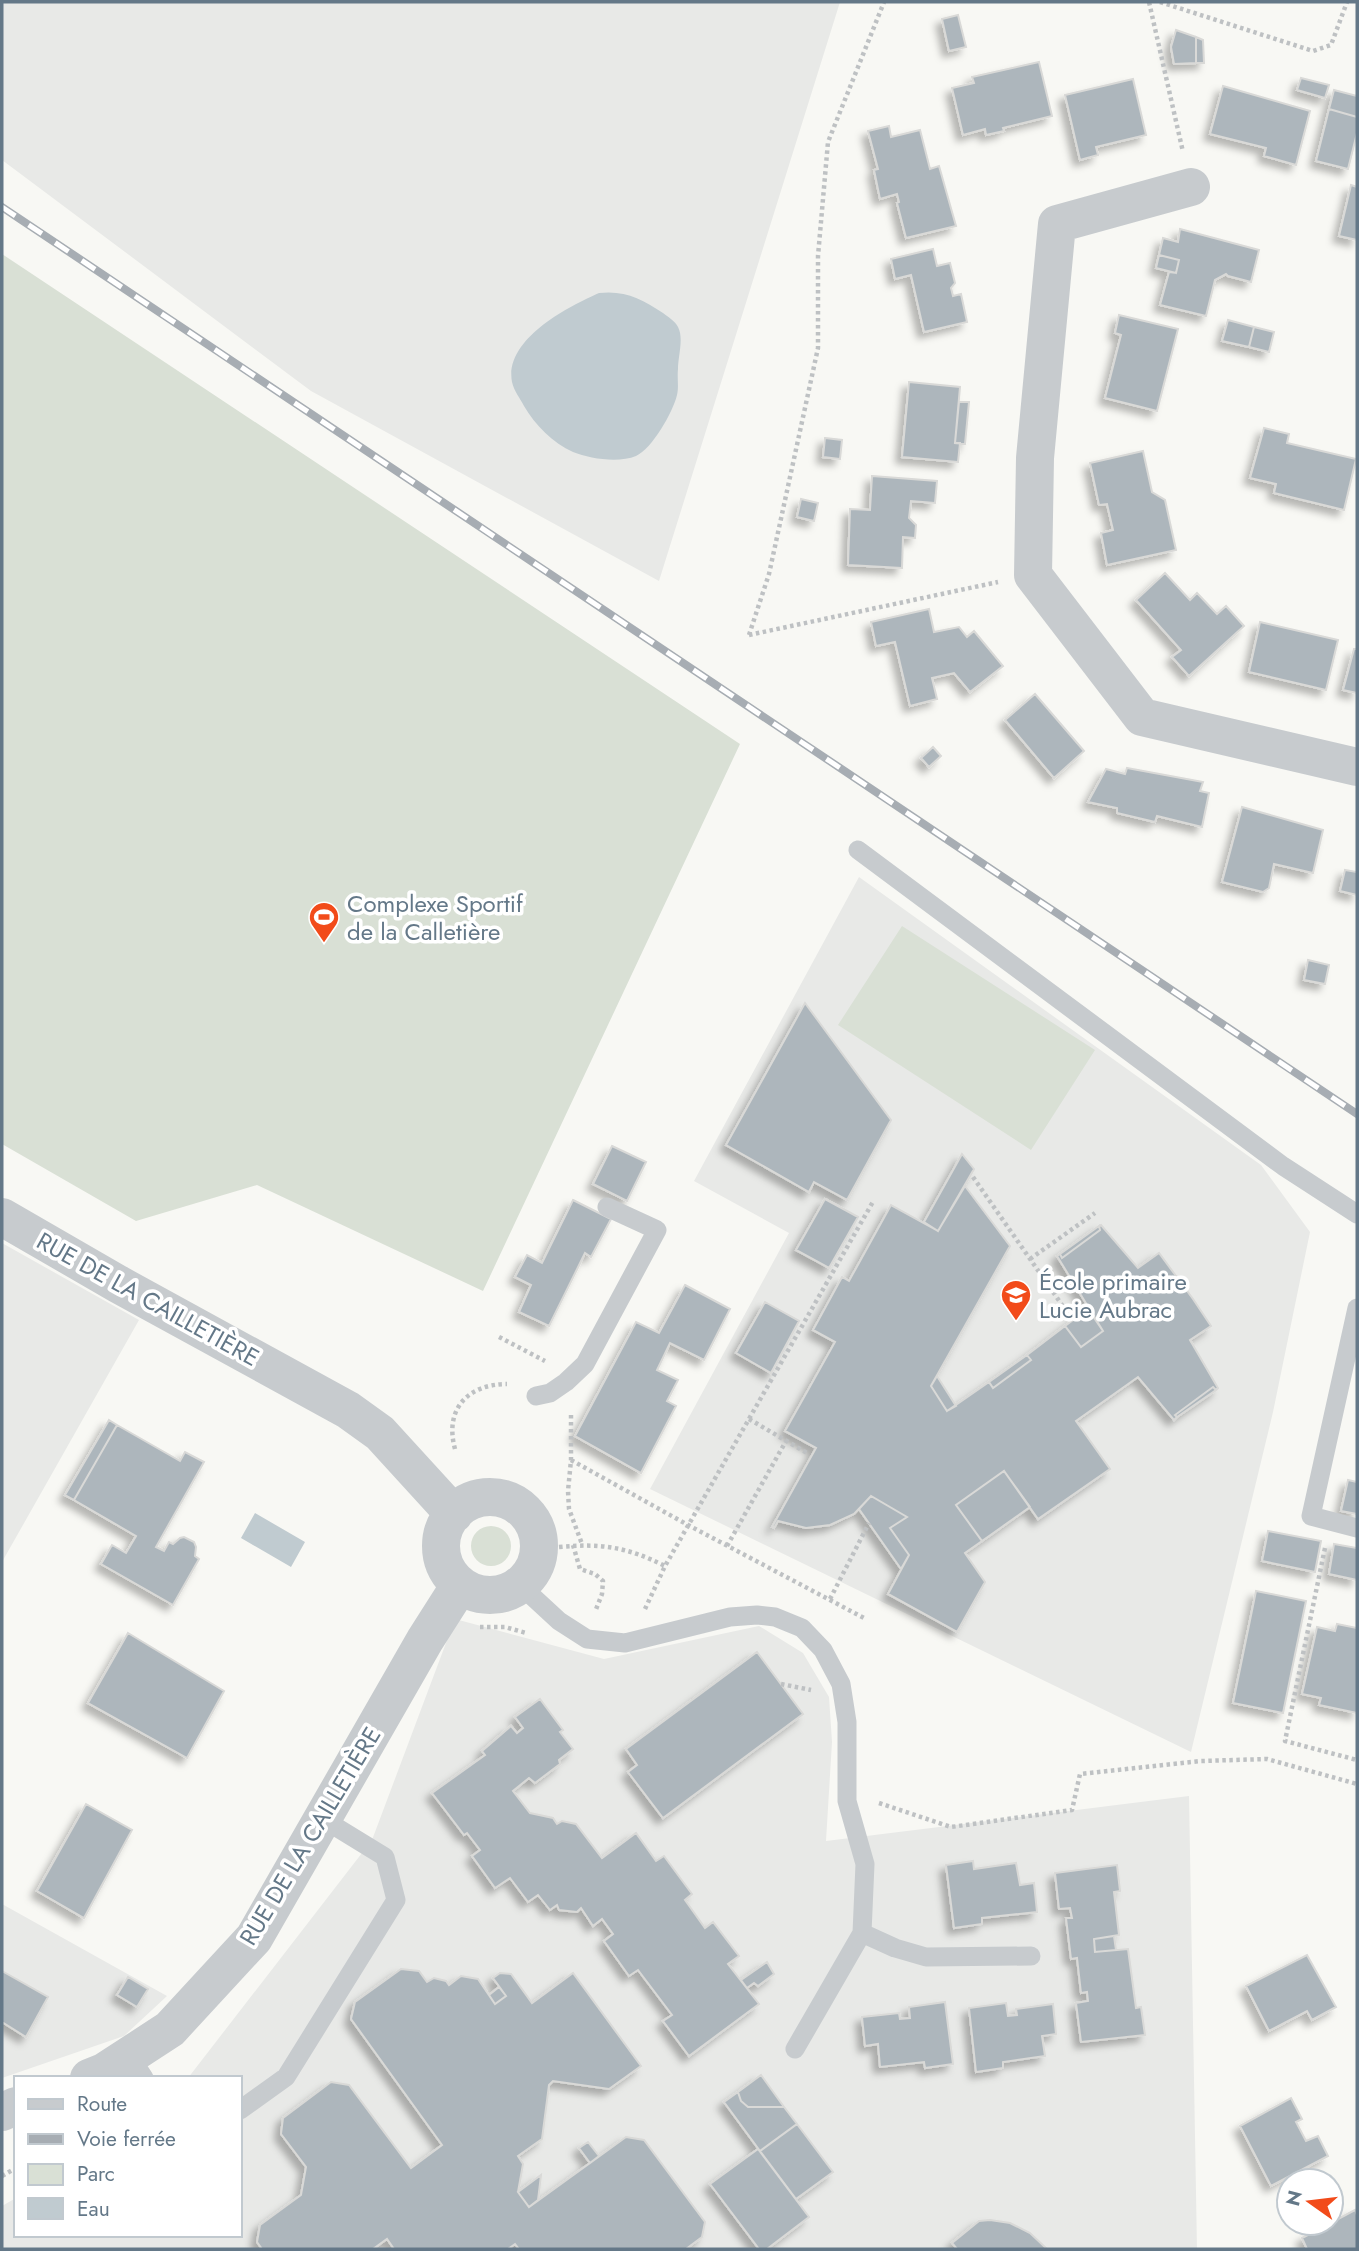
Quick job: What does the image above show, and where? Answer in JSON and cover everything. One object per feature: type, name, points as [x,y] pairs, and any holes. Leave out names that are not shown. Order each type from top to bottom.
[{"type":"street","points":[[1191,187],[1057,224],[1035,458],[1032,575],[1142,717],[1357,766]]},
{"type":"street","name":"RUE DE LA CAILLETIÈRE","points":[[2,1217],[348,1410],[380,1433],[454,1514]]},
{"type":"street","points":[[488,1497],[512,1502],[523,1509],[531,1519],[539,1542],[535,1566],[520,1585],[497,1595],[484,1595],[460,1585],[444,1563],[442,1550],[442,1538],[454,1514],[463,1505],[488,1497]]},
{"type":"street","name":"RUE DE LA CAILLETIÈRE","points":[[94,2076],[136,2067],[254,1938],[425,1640],[460,1585]]},
{"type":"lane","points":[[858,850],[1283,1166],[1357,1214]]},
{"type":"lane","points":[[536,1396],[558,1388],[585,1364],[657,1230],[607,1207]]},
{"type":"lane","points":[[1357,1308],[1311,1516],[1357,1528]]},
{"type":"lane","points":[[520,1585],[559,1621],[587,1639],[625,1643],[730,1617],[757,1615],[775,1617],[802,1628],[823,1650],[841,1684],[847,1722],[847,1801],[865,1864],[862,1933],[795,2049]]},
{"type":"lane","points":[[242,2109],[286,2077],[396,1900],[385,1857],[323,1819]]},
{"type":"lane","points":[[862,1933],[895,1948],[926,1957],[1031,1956]]},
{"type":"path","points":[[884,2],[828,142],[818,256],[818,348],[769,574],[749,635],[1032,575]]},
{"type":"path","points":[[1149,2],[1191,187]]},
{"type":"path","points":[[1160,2],[1314,51],[1331,45],[1348,2]]},
{"type":"path","points":[[973,1177],[1069,1315]]},
{"type":"path","points":[[643,1614],[665,1566],[874,1200]]},
{"type":"path","points":[[1030,1259],[1095,1213]]},
{"type":"path","points":[[499,1337],[552,1364]]},
{"type":"path","points":[[455,1449],[452,1436],[458,1404],[489,1384],[507,1384]]},
{"type":"path","points":[[573,1404],[569,1435],[569,1509],[582,1545]]},
{"type":"path","points":[[749,1419],[807,1453]]},
{"type":"path","points":[[727,1546],[786,1441]]},
{"type":"path","points":[[571,1460],[864,1618]]},
{"type":"path","points":[[830,1600],[869,1523]]},
{"type":"path","points":[[1330,1523],[1284,1741],[1357,1760]]},
{"type":"path","points":[[573,1545],[580,1569],[603,1581],[602,1594],[587,1639]]},
{"type":"path","points":[[559,1547],[615,1546],[641,1554],[665,1566]]},
{"type":"path","points":[[781,1684],[822,1692]]},
{"type":"path","points":[[847,1801],[867,1799],[951,1827],[1072,1810],[1080,1773],[1201,1761],[1267,1759],[1357,1784]]},
{"type":"shaded area","points":[[2,2],[840,2],[659,581],[311,391],[2,160]]},
{"type":"shaded area","name":"École primaire Lucie Aubrac","points":[[859,877],[1261,1165],[1310,1232],[1273,1412],[1191,1752],[650,1489],[789,1233],[694,1181]]},
{"type":"shaded area","points":[[2,1243],[139,1320],[2,1562]]},
{"type":"shaded area","points":[[455,1619],[604,1659],[759,1626],[803,1653],[829,1697],[832,1742],[826,1841],[1189,1796],[1197,2249],[3,2249],[2,2206],[14,2199],[14,2237],[242,2237],[242,2076],[190,2076],[372,1840]]},
{"type":"shaded area","points":[[2,1904],[167,1996],[124,2036],[2,2078]]},
{"type":"green space","name":"Complexe Sportif de la Calletière","points":[[2,254],[740,744],[483,1291],[257,1185],[136,1221],[2,1144]]},
{"type":"green space","points":[[902,926],[1095,1050],[1031,1150],[838,1025]]},
{"type":"green space","points":[[491,1526],[505,1532],[511,1546],[505,1560],[491,1566],[477,1560],[471,1546],[477,1532]]},
{"type":"water","points":[[599,293],[625,294],[640,300],[671,319],[680,331],[675,402],[649,446],[629,458],[613,460],[588,457],[558,444],[533,420],[512,382],[512,367],[518,352],[528,339],[555,316]]},
{"type":"water","points":[[255,1513],[305,1542],[291,1567],[241,1538]]},
{"type":"building","points":[[958,15],[966,47],[949,51],[942,19]]},
{"type":"building","points":[[1176,30],[1196,37],[1196,63],[1174,64],[1171,47]]},
{"type":"building","points":[[1196,37],[1203,40],[1204,63],[1196,63]]},
{"type":"building","points":[[1039,62],[1052,116],[986,135],[985,129],[963,135],[952,88],[974,83],[972,77]]},
{"type":"building","points":[[1301,78],[1329,85],[1325,98],[1297,90]]},
{"type":"building","points":[[1133,79],[1146,135],[1096,147],[1098,155],[1080,160],[1065,95]]},
{"type":"building","points":[[1223,86],[1310,111],[1296,165],[1264,156],[1266,148],[1210,134]]},
{"type":"building","points":[[1334,90],[1357,96],[1357,117],[1329,109]]},
{"type":"building","points":[[1329,109],[1357,117],[1357,133],[1348,169],[1316,161]]},
{"type":"building","points":[[889,126],[891,137],[920,130],[930,169],[939,166],[956,226],[906,238],[897,194],[880,199],[874,170],[878,169],[868,131]]},
{"type":"building","points":[[1351,185],[1357,187],[1357,240],[1339,236]]},
{"type":"building","points":[[1180,229],[1259,250],[1251,282],[1226,274],[1215,280],[1206,316],[1160,305],[1169,272],[1176,273],[1179,260],[1159,255],[1163,238],[1178,242]]},
{"type":"building","points":[[933,249],[937,266],[950,263],[955,283],[951,288],[953,296],[961,294],[967,322],[924,332],[911,275],[895,279],[891,259]]},
{"type":"building","points":[[1159,255],[1179,260],[1176,273],[1156,268]]},
{"type":"building","points":[[1119,315],[1178,329],[1157,411],[1105,398],[1121,335],[1115,333]]},
{"type":"building","points":[[1228,320],[1254,327],[1249,347],[1222,341]]},
{"type":"building","points":[[1254,327],[1274,332],[1269,352],[1249,347]]},
{"type":"building","points":[[909,382],[960,387],[955,443],[960,443],[958,462],[902,457]]},
{"type":"building","points":[[959,402],[969,402],[965,444],[955,443]]},
{"type":"building","points":[[1264,428],[1289,434],[1287,443],[1356,459],[1344,510],[1274,493],[1276,484],[1250,478]]},
{"type":"building","points":[[825,438],[842,440],[840,459],[823,457]]},
{"type":"building","points":[[1143,451],[1152,492],[1165,500],[1176,550],[1107,565],[1101,533],[1113,530],[1107,504],[1099,505],[1090,463]]},
{"type":"building","points":[[872,476],[937,481],[935,503],[911,501],[909,518],[916,525],[915,538],[903,537],[902,568],[848,565],[850,509],[870,510]]},
{"type":"building","points":[[801,499],[818,503],[814,521],[797,517]]},
{"type":"building","points":[[1165,573],[1190,600],[1197,593],[1217,614],[1226,606],[1244,626],[1189,676],[1172,657],[1181,650],[1136,600]]},
{"type":"building","points":[[929,609],[934,632],[959,627],[967,637],[974,631],[1003,666],[970,692],[954,673],[932,678],[937,699],[910,706],[895,642],[876,646],[871,622]]},
{"type":"building","points":[[1260,622],[1338,640],[1326,690],[1249,672]]},
{"type":"building","points":[[1354,649],[1357,649],[1357,693],[1343,690]]},
{"type":"building","points":[[1035,694],[1084,751],[1054,778],[1005,720]]},
{"type":"building","points":[[933,747],[941,756],[929,767],[921,758]]},
{"type":"building","points":[[1127,768],[1203,782],[1200,791],[1209,793],[1202,827],[1157,816],[1155,822],[1117,813],[1117,808],[1088,802],[1106,769],[1125,774]]},
{"type":"building","points":[[1242,807],[1323,830],[1313,873],[1274,864],[1269,888],[1263,892],[1222,882]]},
{"type":"building","points":[[1345,870],[1357,872],[1357,895],[1340,891]]},
{"type":"building","points":[[1308,960],[1329,965],[1325,984],[1304,980]]},
{"type":"building","points":[[805,1003],[891,1120],[847,1200],[814,1182],[809,1192],[726,1145]]},
{"type":"building","points":[[612,1146],[646,1162],[627,1201],[593,1184]]},
{"type":"building","points":[[962,1154],[974,1169],[938,1231],[924,1222]]},
{"type":"building","points":[[965,1186],[1010,1246],[931,1386],[947,1411],[989,1382],[993,1388],[1031,1360],[1027,1355],[1065,1326],[1081,1347],[1103,1331],[1057,1256],[1060,1254],[1062,1258],[1100,1230],[1101,1225],[1138,1268],[1159,1253],[1193,1299],[1211,1326],[1190,1340],[1218,1388],[1216,1390],[1213,1387],[1175,1415],[1177,1417],[1174,1420],[1138,1377],[1076,1421],[1110,1469],[1038,1519],[1004,1471],[956,1505],[982,1541],[965,1553],[985,1582],[957,1632],[888,1594],[909,1555],[890,1528],[907,1517],[871,1496],[854,1514],[830,1525],[806,1528],[778,1521],[774,1528],[772,1527],[816,1448],[785,1431],[835,1342],[813,1330],[842,1277],[849,1281],[891,1205],[938,1231]]},
{"type":"building","points":[[825,1199],[858,1217],[829,1268],[796,1250]]},
{"type":"building","points":[[573,1200],[611,1219],[591,1257],[585,1253],[549,1326],[519,1312],[531,1285],[515,1277],[527,1255],[542,1263]]},
{"type":"building","points":[[1099,1226],[1100,1230],[1062,1258],[1060,1254]]},
{"type":"building","points":[[685,1285],[730,1309],[704,1360],[670,1343],[657,1370],[678,1380],[667,1401],[676,1406],[641,1473],[575,1436],[636,1322],[659,1333]]},
{"type":"building","points":[[765,1302],[799,1321],[771,1373],[736,1353]]},
{"type":"building","points":[[1088,1309],[1103,1331],[1081,1347],[1065,1326]]},
{"type":"building","points":[[1027,1355],[1031,1360],[993,1388],[989,1382]]},
{"type":"building","points":[[937,1376],[956,1406],[947,1411],[931,1386]]},
{"type":"building","points":[[1213,1387],[1216,1390],[1177,1417],[1175,1415]]},
{"type":"building","points":[[109,1420],[117,1425],[74,1500],[65,1495]]},
{"type":"building","points":[[117,1425],[180,1461],[185,1452],[204,1462],[156,1547],[164,1551],[169,1542],[173,1544],[184,1537],[194,1542],[196,1547],[195,1556],[199,1559],[173,1605],[101,1564],[112,1545],[126,1553],[136,1536],[74,1500]]},
{"type":"building","points":[[1004,1471],[1030,1507],[982,1541],[956,1505]]},
{"type":"building","points":[[1348,1480],[1357,1482],[1357,1514],[1341,1511]]},
{"type":"building","points":[[871,1496],[907,1517],[890,1528],[909,1555],[901,1569],[859,1509]]},
{"type":"building","points":[[1268,1531],[1321,1541],[1315,1572],[1262,1561]]},
{"type":"building","points":[[1334,1544],[1357,1548],[1357,1580],[1329,1574]]},
{"type":"building","points":[[1256,1591],[1306,1601],[1283,1713],[1233,1703]]},
{"type":"building","points":[[1337,1624],[1357,1628],[1357,1713],[1319,1705],[1321,1698],[1302,1694],[1317,1627],[1335,1631]]},
{"type":"building","points":[[128,1633],[224,1691],[187,1758],[88,1703]]},
{"type":"building","points":[[757,1652],[803,1714],[663,1818],[628,1772],[637,1765],[626,1749]]},
{"type":"building","points":[[540,1699],[563,1730],[560,1732],[573,1749],[559,1760],[560,1764],[535,1783],[529,1778],[513,1791],[530,1813],[553,1818],[557,1824],[562,1821],[576,1824],[602,1858],[636,1833],[656,1861],[664,1856],[692,1894],[685,1900],[705,1928],[713,1922],[739,1956],[728,1964],[759,2004],[689,2056],[663,2021],[672,2015],[638,1970],[629,1976],[604,1941],[613,1934],[602,1919],[593,1926],[581,1908],[577,1912],[559,1910],[557,1905],[550,1910],[538,1895],[528,1902],[510,1878],[495,1888],[472,1856],[480,1850],[467,1833],[464,1835],[432,1793],[485,1755],[482,1751],[511,1726],[517,1733],[523,1728],[515,1717]]},
{"type":"building","points":[[86,1804],[132,1830],[84,1918],[37,1891]]},
{"type":"building","points":[[973,1861],[974,1869],[1016,1863],[1020,1885],[1034,1883],[1037,1912],[982,1918],[982,1924],[954,1928],[946,1865]]},
{"type":"building","points":[[1117,1865],[1120,1891],[1114,1892],[1119,1935],[1094,1939],[1095,1952],[1128,1949],[1136,2008],[1141,2007],[1145,2035],[1081,2042],[1076,2003],[1088,2001],[1087,1992],[1081,1993],[1077,1958],[1071,1959],[1066,1918],[1072,1918],[1070,1908],[1059,1909],[1055,1873]]},
{"type":"building","points":[[1114,1936],[1116,1950],[1095,1952],[1094,1939]]},
{"type":"building","points":[[1307,1955],[1336,2007],[1312,2020],[1307,2011],[1269,2031],[1246,1986]]},
{"type":"building","points":[[767,1962],[774,1974],[758,1986],[754,1983],[747,1988],[741,1980]]},
{"type":"building","points":[[401,1969],[419,1971],[427,1982],[434,1978],[446,1981],[449,1985],[461,1976],[478,1979],[495,2004],[506,1996],[493,1978],[500,1973],[511,1974],[532,2003],[573,1973],[641,2066],[609,2089],[553,2081],[549,2085],[542,2139],[518,2156],[523,2164],[518,2192],[529,2207],[626,2137],[644,2140],[705,2222],[702,2237],[686,2249],[519,2249],[515,2244],[508,2249],[394,2249],[387,2239],[373,2249],[262,2249],[257,2242],[260,2225],[301,2195],[306,2167],[281,2134],[283,2118],[331,2082],[349,2085],[411,2168],[442,2145],[351,2019],[355,2002]]},
{"type":"building","points":[[2,1971],[48,1997],[26,2037],[2,2022]]},
{"type":"building","points":[[128,1977],[148,1989],[137,2007],[117,1995]]},
{"type":"building","points":[[499,1987],[506,1996],[495,2004],[489,1995]]},
{"type":"building","points":[[945,2002],[953,2064],[925,2068],[924,2062],[880,2067],[878,2044],[865,2046],[862,2017],[899,2013],[900,2019],[910,2018],[909,2007]]},
{"type":"building","points":[[1006,2003],[1008,2016],[1017,2015],[1016,2009],[1053,2004],[1056,2034],[1042,2036],[1045,2056],[1003,2062],[1003,2068],[976,2072],[969,2008]]},
{"type":"building","points":[[761,2075],[784,2107],[748,2107],[741,2101],[738,2092]]},
{"type":"building","points":[[738,2092],[741,2101],[748,2107],[784,2107],[797,2124],[760,2151],[724,2102]]},
{"type":"building","points":[[1291,2098],[1302,2119],[1296,2122],[1306,2141],[1318,2136],[1328,2156],[1307,2167],[1275,2167],[1275,2184],[1271,2186],[1240,2126]]},
{"type":"building","points":[[797,2124],[833,2172],[796,2199],[760,2151]]},
{"type":"building","points":[[588,2142],[599,2156],[590,2163],[579,2148]]},
{"type":"building","points":[[758,2149],[809,2217],[767,2249],[759,2249],[710,2184]]},
{"type":"building","points":[[541,2175],[538,2200],[529,2207],[518,2192]]},
{"type":"building","points":[[1355,2210],[1357,2215],[1357,2249],[1307,2249],[1304,2237],[1345,2237],[1345,2215]]},
{"type":"building","points":[[979,2221],[1010,2223],[1030,2233],[1047,2249],[957,2249],[952,2243]]},
{"type":"railway","points":[[2,207],[1357,1114]]},
{"type":"place","name":"Complexe Sportif de la Calletière","points":[[324,944]]},
{"type":"place","name":"École primaire Lucie Aubrac","points":[[1016,1322]]}]
